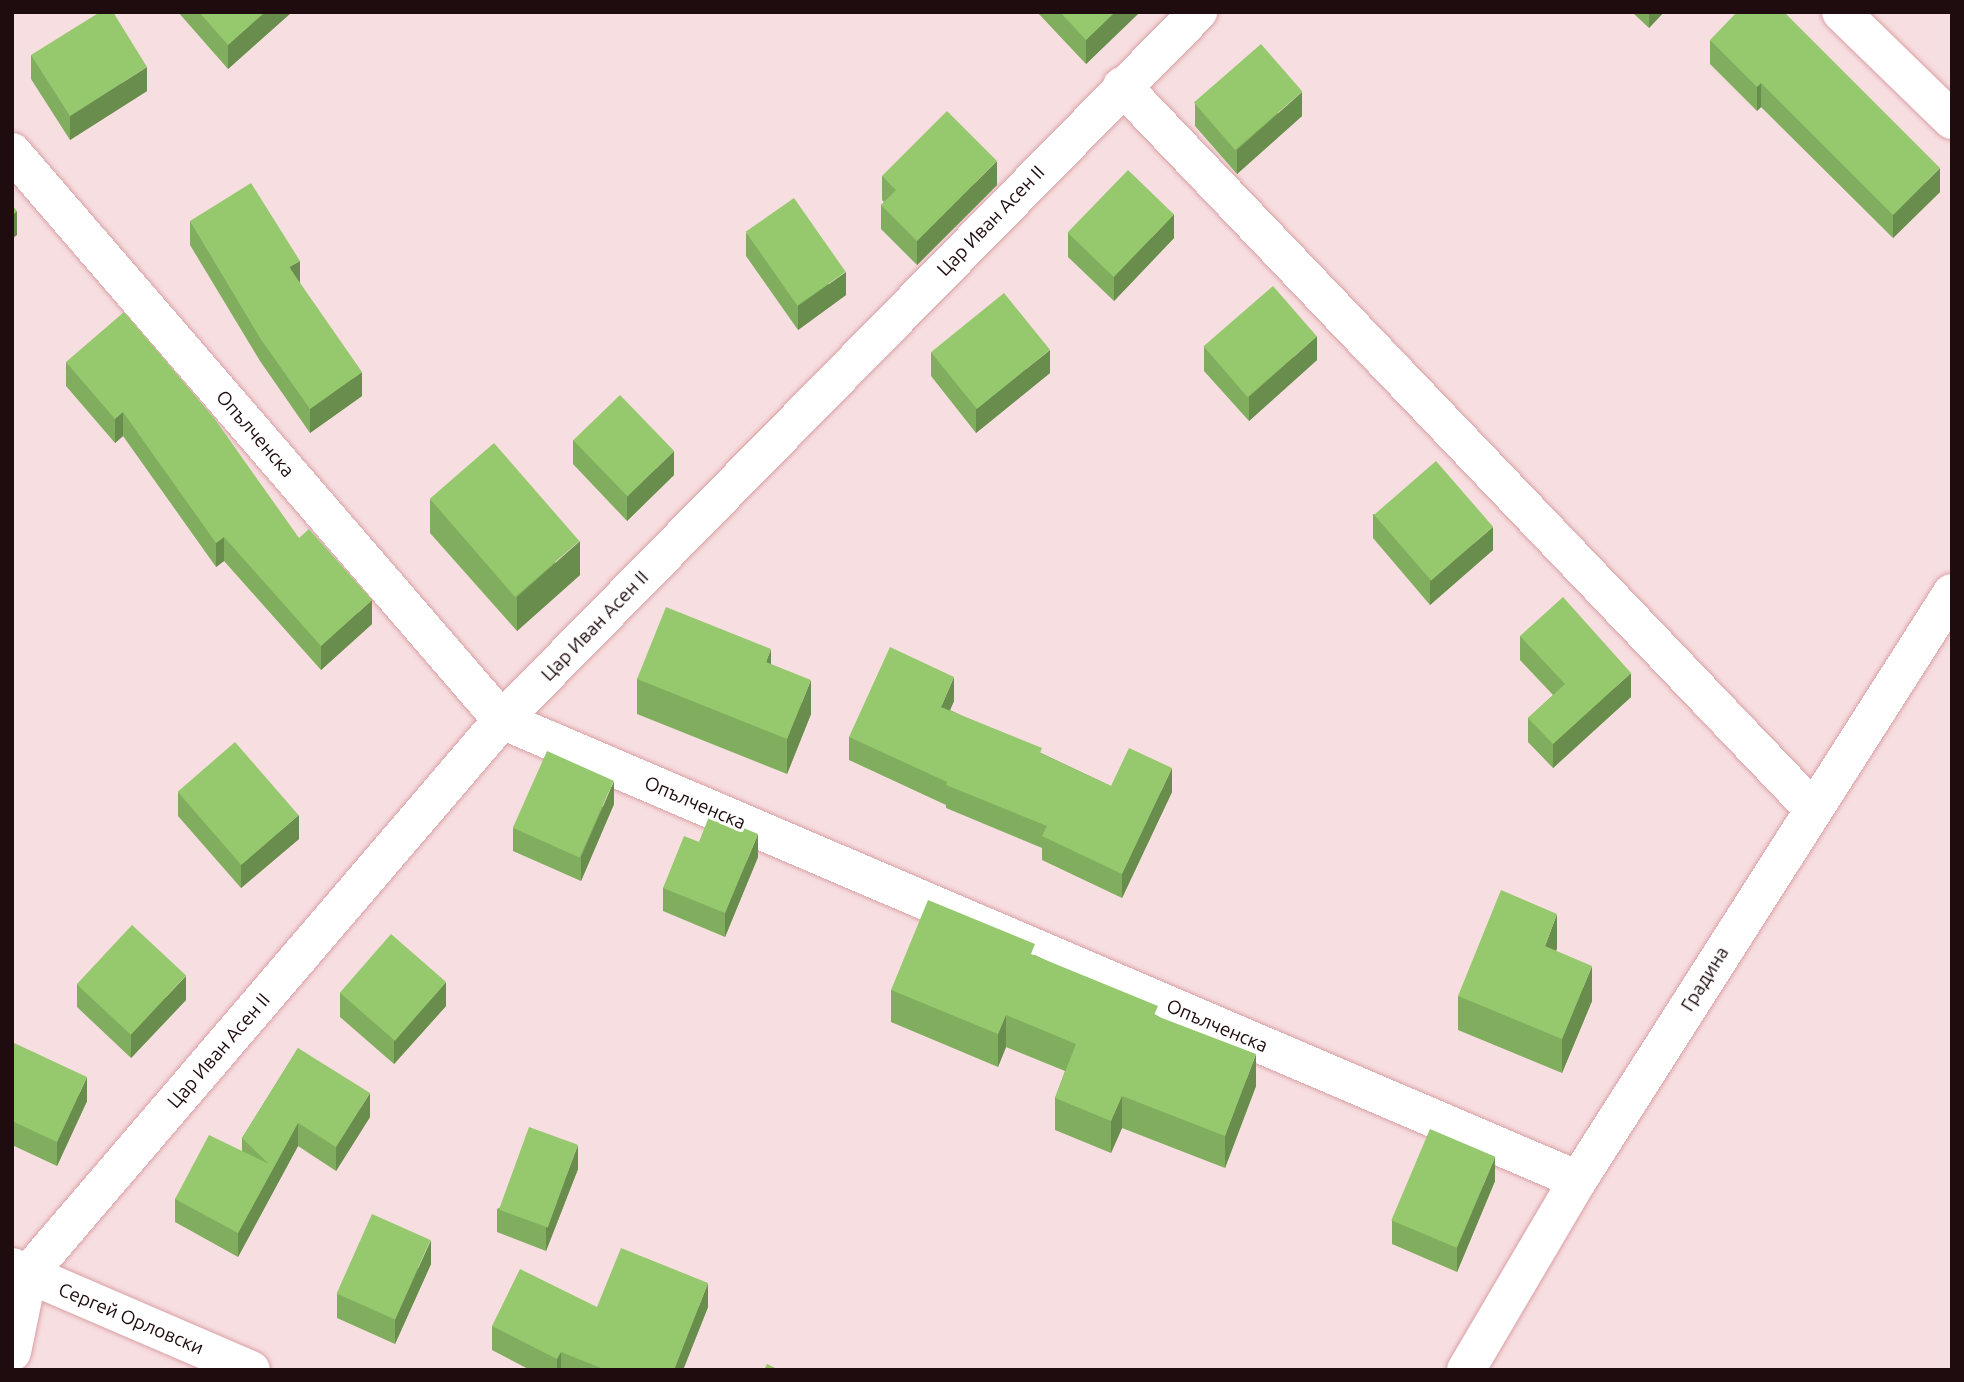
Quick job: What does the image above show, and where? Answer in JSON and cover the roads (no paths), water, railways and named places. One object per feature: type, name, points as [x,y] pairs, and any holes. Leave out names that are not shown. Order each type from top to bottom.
[{"type":"street","name":"Цар Иван Асен II","points":[[20,1271],[502,720],[1122,86],[1198,12]]},
{"type":"street","points":[[1841,12],[1952,120]]},
{"type":"street","points":[[1122,86],[1813,808]]},
{"type":"street","name":"Опълченска","points":[[12,152],[502,720],[1578,1180]]},
{"type":"street","name":"Градина","points":[[1466,1370],[1578,1180],[1952,593]]},
{"type":"street","points":[[12,1352],[20,1271]]},
{"type":"street","name":"Сергей Орловски","points":[[20,1271],[251,1370]]}]
